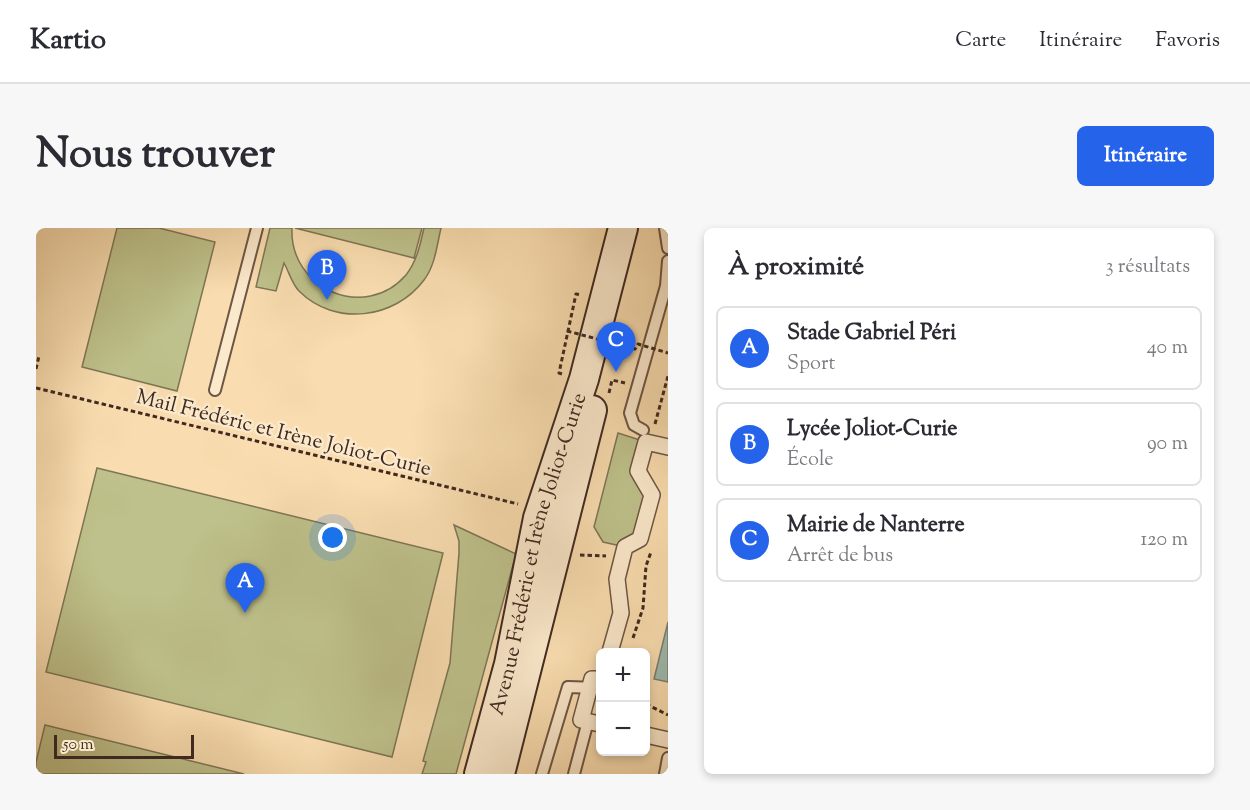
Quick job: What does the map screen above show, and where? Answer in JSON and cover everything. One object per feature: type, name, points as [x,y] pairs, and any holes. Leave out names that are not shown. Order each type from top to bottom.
[{"type":"main road","name":"Avenue Frédéric et Irène Joliot-Curie","points":[[479,774],[508,664],[538,518],[584,379],[623,228]]},
{"type":"main road","name":"Avenue Frédéric et Irène Joliot-Curie","points":[[500,774],[608,350],[636,228]]},
{"type":"street","points":[[611,648],[621,613],[617,579],[621,560],[625,547],[640,539],[652,495],[638,471],[647,436],[668,447]]},
{"type":"street","points":[[594,723],[581,720],[592,679],[596,681]]},
{"type":"street","points":[[650,736],[668,740]]},
{"type":"lane","points":[[215,390],[257,228]]},
{"type":"lane","points":[[665,228],[668,248]]},
{"type":"lane","points":[[647,436],[634,425],[630,413],[666,286],[668,261]]},
{"type":"lane","points":[[542,774],[568,687],[596,683]]},
{"type":"lane","points":[[574,774],[594,723]]},
{"type":"lane","points":[[664,774],[668,758]]},
{"type":"path","points":[[559,373],[576,294]]},
{"type":"path","points":[[567,331],[635,349],[638,344],[668,353]]},
{"type":"path","points":[[36,369],[39,356]]},
{"type":"path","points":[[647,436],[668,376]]},
{"type":"path","name":"Mail Frédéric et Irène Joliot-Curie","points":[[36,388],[525,506]]},
{"type":"path","points":[[632,641],[643,608],[646,566],[653,546]]},
{"type":"path","points":[[576,555],[608,556]]},
{"type":"path","points":[[650,706],[668,715]]},
{"type":"green space","points":[[117,228],[159,228],[215,242],[177,391],[82,367]]},
{"type":"green space","points":[[270,228],[292,228],[294,249],[303,268],[316,282],[332,292],[351,297],[370,296],[389,289],[410,270],[418,253],[424,228],[441,228],[428,274],[412,293],[381,310],[364,314],[347,314],[330,310],[299,291],[284,263],[276,291],[256,287]]},
{"type":"green space","points":[[295,228],[422,228],[414,258]]},
{"type":"green space","points":[[618,433],[646,442],[638,471],[652,495],[640,539],[625,547],[603,542],[594,527]]},
{"type":"green space","points":[[97,468],[443,553],[392,757],[46,672]]},
{"type":"green space","points":[[454,525],[516,554],[456,774],[422,774],[426,762],[423,761],[450,663],[459,553],[459,541]]},
{"type":"green space","points":[[45,725],[244,774],[36,774],[36,762]]},
{"type":"shaded area","points":[[668,622],[668,682],[654,679]]},
{"type":"place","name":"Lycée Joliot-Curie","points":[[327,300]]},
{"type":"place","name":"Mairie de Nanterre","points":[[616,372]]},
{"type":"place","name":"Stade Gabriel Péri","points":[[245,613]]}]
